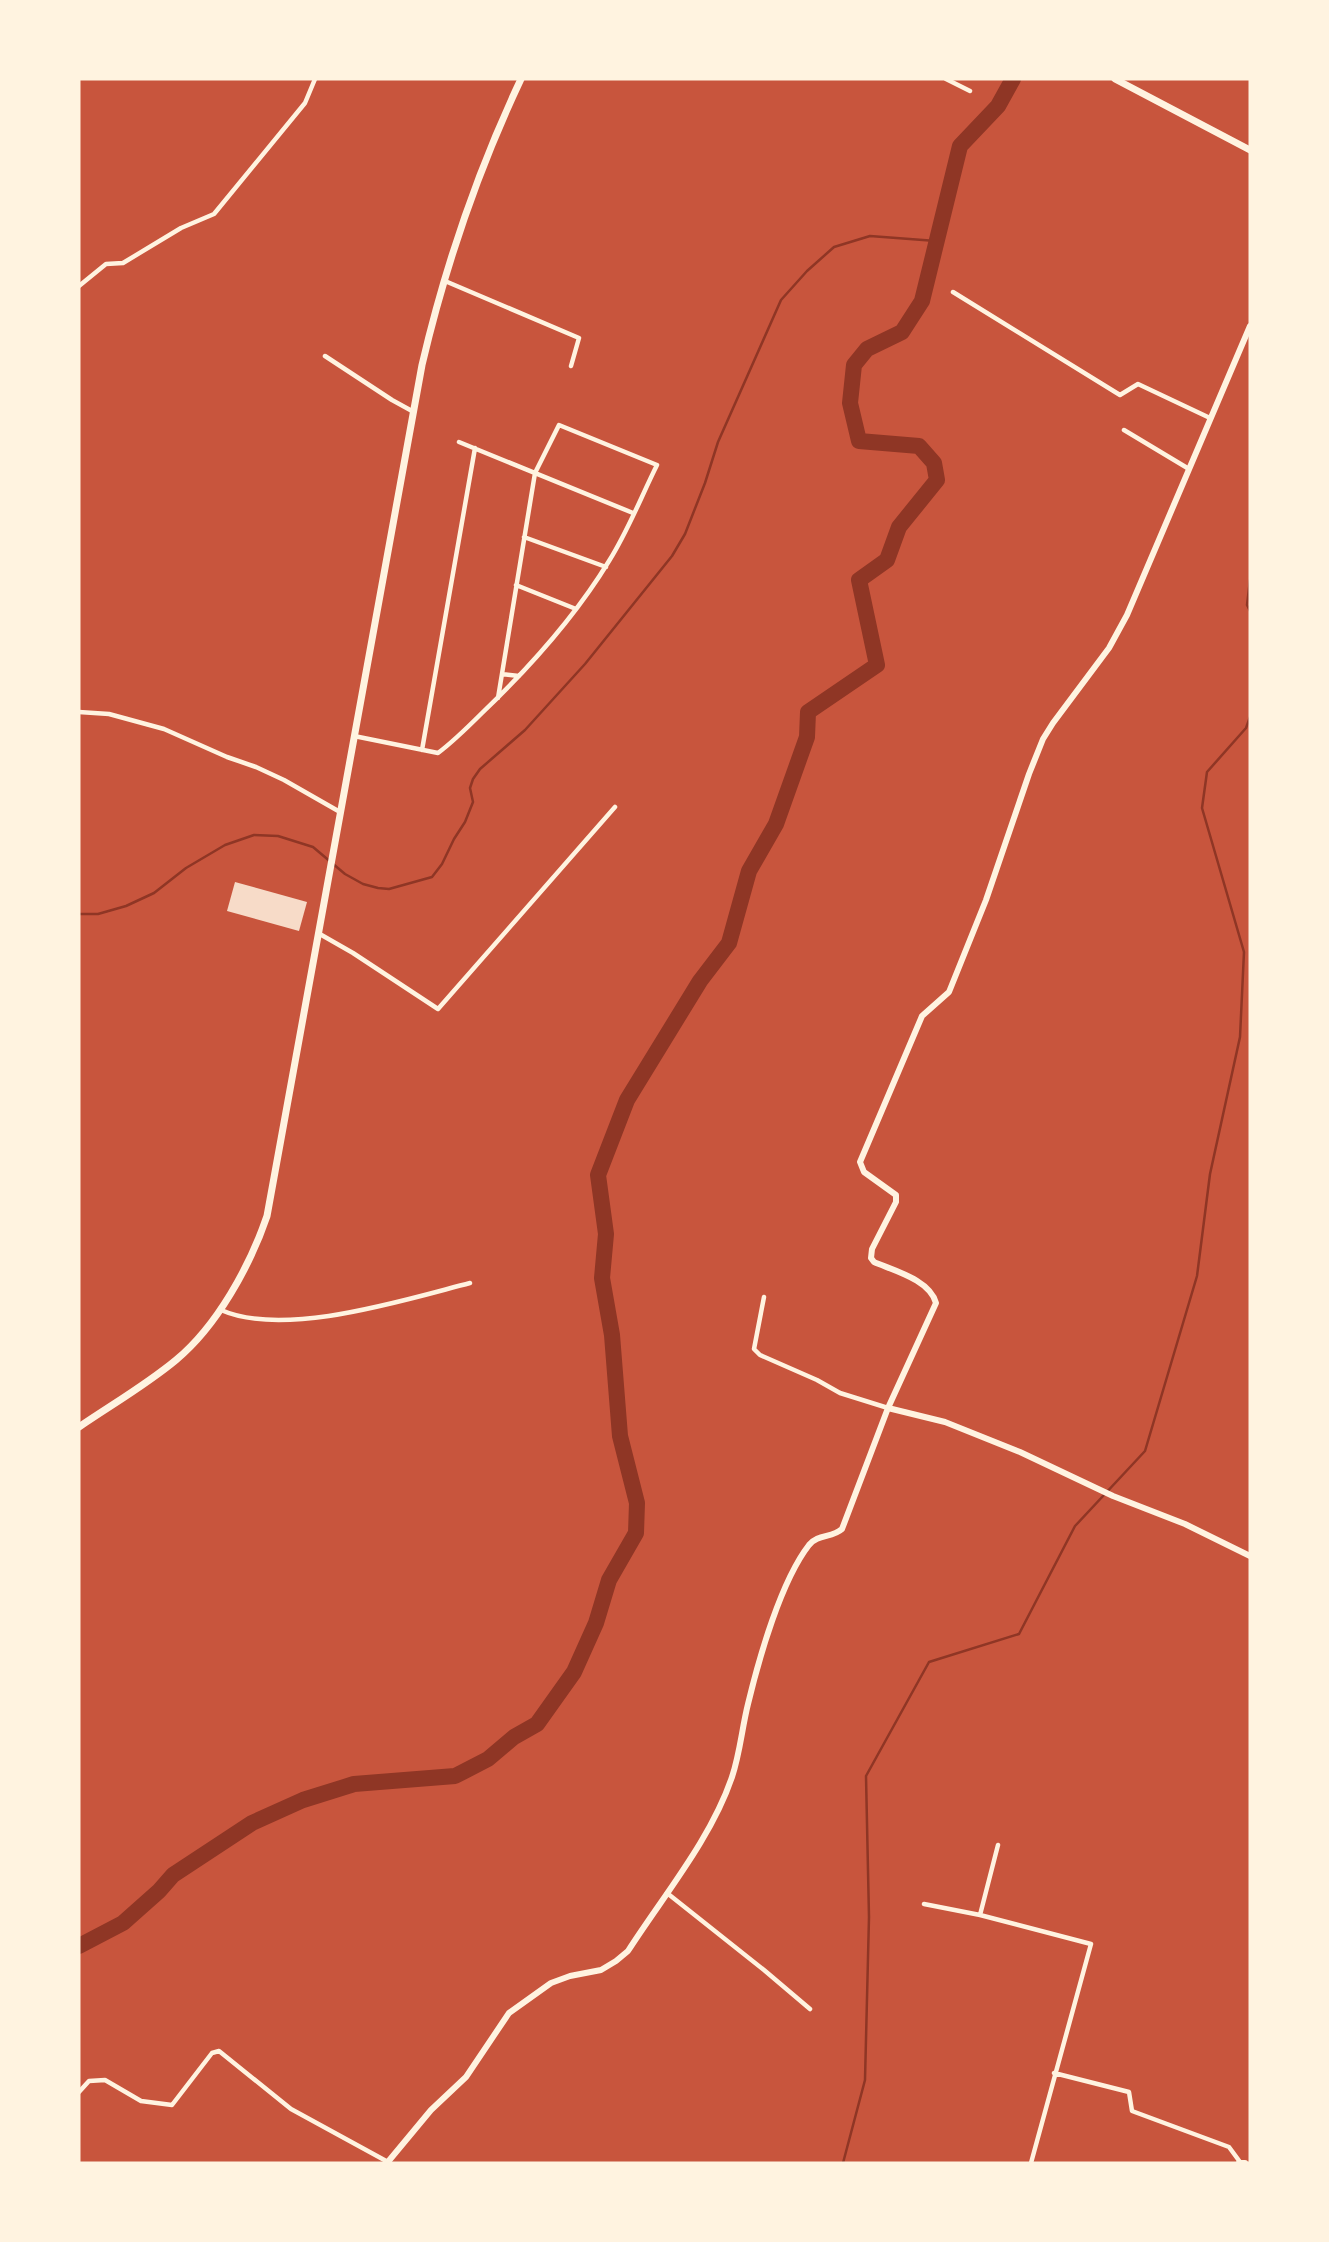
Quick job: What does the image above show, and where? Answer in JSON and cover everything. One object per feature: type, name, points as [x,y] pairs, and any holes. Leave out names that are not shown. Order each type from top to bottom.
[{"type":"main road","points":[[79,1427],[177,1360],[192,1345],[220,1309],[249,1263],[267,1216],[424,353],[444,281],[490,152],[521,79]]},
{"type":"main road","points":[[1115,79],[1250,150]]},
{"type":"street","points":[[79,286],[106,264],[123,263],[181,228],[214,214],[305,103],[315,79]]},
{"type":"street","points":[[946,79],[970,91]]},
{"type":"street","points":[[444,281],[579,338],[571,366]]},
{"type":"street","points":[[953,292],[1120,395],[1138,384],[1210,418]]},
{"type":"street","points":[[79,2092],[89,2081],[105,2080],[141,2101],[172,2105],[212,2053],[219,2051],[291,2109],[388,2162],[431,2110],[466,2077],[509,2013],[551,1983],[601,1969],[628,1951],[713,1823],[733,1775],[748,1703],[769,1630],[794,1567],[814,1539],[842,1529],[888,1408],[936,1303],[934,1294],[926,1286],[874,1262],[871,1258],[872,1250],[896,1202],[896,1195],[864,1172],[860,1162],[922,1016],[949,992],[986,900],[1043,740],[1118,632],[1250,326]]},
{"type":"street","points":[[325,356],[412,411]]},
{"type":"street","points":[[354,736],[438,753],[498,698],[576,609],[606,567],[657,465],[559,425],[535,473],[498,698]]},
{"type":"street","points":[[1124,430],[1190,470]]},
{"type":"street","points":[[459,442],[633,513]]},
{"type":"street","points":[[422,750],[475,448]]},
{"type":"street","points":[[524,537],[606,567]]},
{"type":"street","points":[[516,585],[576,609]]},
{"type":"street","points":[[502,674],[519,676]]},
{"type":"street","points":[[79,712],[109,714],[164,729],[265,771],[340,812]]},
{"type":"street","points":[[317,933],[353,953],[438,1009],[615,807]]},
{"type":"street","points":[[220,1309],[254,1320],[346,1314],[470,1283]]},
{"type":"street","points":[[764,1297],[754,1349],[760,1355],[840,1393],[945,1422],[1020,1452],[1113,1496],[1185,1524],[1250,1556]]},
{"type":"street","points":[[980,1914],[998,1845]]},
{"type":"street","points":[[666,1892],[810,2010]]},
{"type":"street","points":[[924,1904],[980,1914],[1091,1944],[1031,2163]]},
{"type":"street","points":[[1054,2073],[1129,2092],[1132,2111],[1229,2147],[1241,2163]]},
{"type":"building","points":[[235,882],[307,902],[299,931],[227,911]]},
{"type":"waterway","points":[[79,1946],[123,1923],[173,1875],[252,1823],[303,1800],[354,1784],[455,1776],[488,1759],[514,1737],[537,1724],[574,1672],[596,1623],[609,1580],[636,1533],[637,1503],[620,1436],[612,1335],[602,1278],[606,1234],[598,1175],[627,1100],[700,981],[729,943],[749,871],[776,824],[807,737],[808,712],[877,665],[859,580],[887,560],[899,527],[937,480],[934,463],[919,446],[859,441],[850,403],[854,365],[867,349],[902,332],[922,301],[960,146],[998,106],[1013,79]]},
{"type":"waterway","points":[[79,914],[98,914],[126,906],[154,893],[186,868],[225,845],[254,835],[278,836],[313,847],[345,874],[363,884],[378,888],[389,889],[432,877],[465,822],[473,802],[470,788],[480,769],[525,730],[585,664],[672,556],[685,534],[718,442],[781,300],[807,271],[834,247],[870,236],[936,241]]},
{"type":"waterway","points":[[1250,580],[1247,605],[1250,611]]},
{"type":"waterway","points":[[843,2163],[865,2080],[869,1917],[866,1776],[929,1662],[1019,1634],[1075,1526],[1145,1451],[1197,1276],[1210,1174],[1240,1037],[1244,952],[1202,808],[1207,772],[1246,728],[1250,717]]}]
